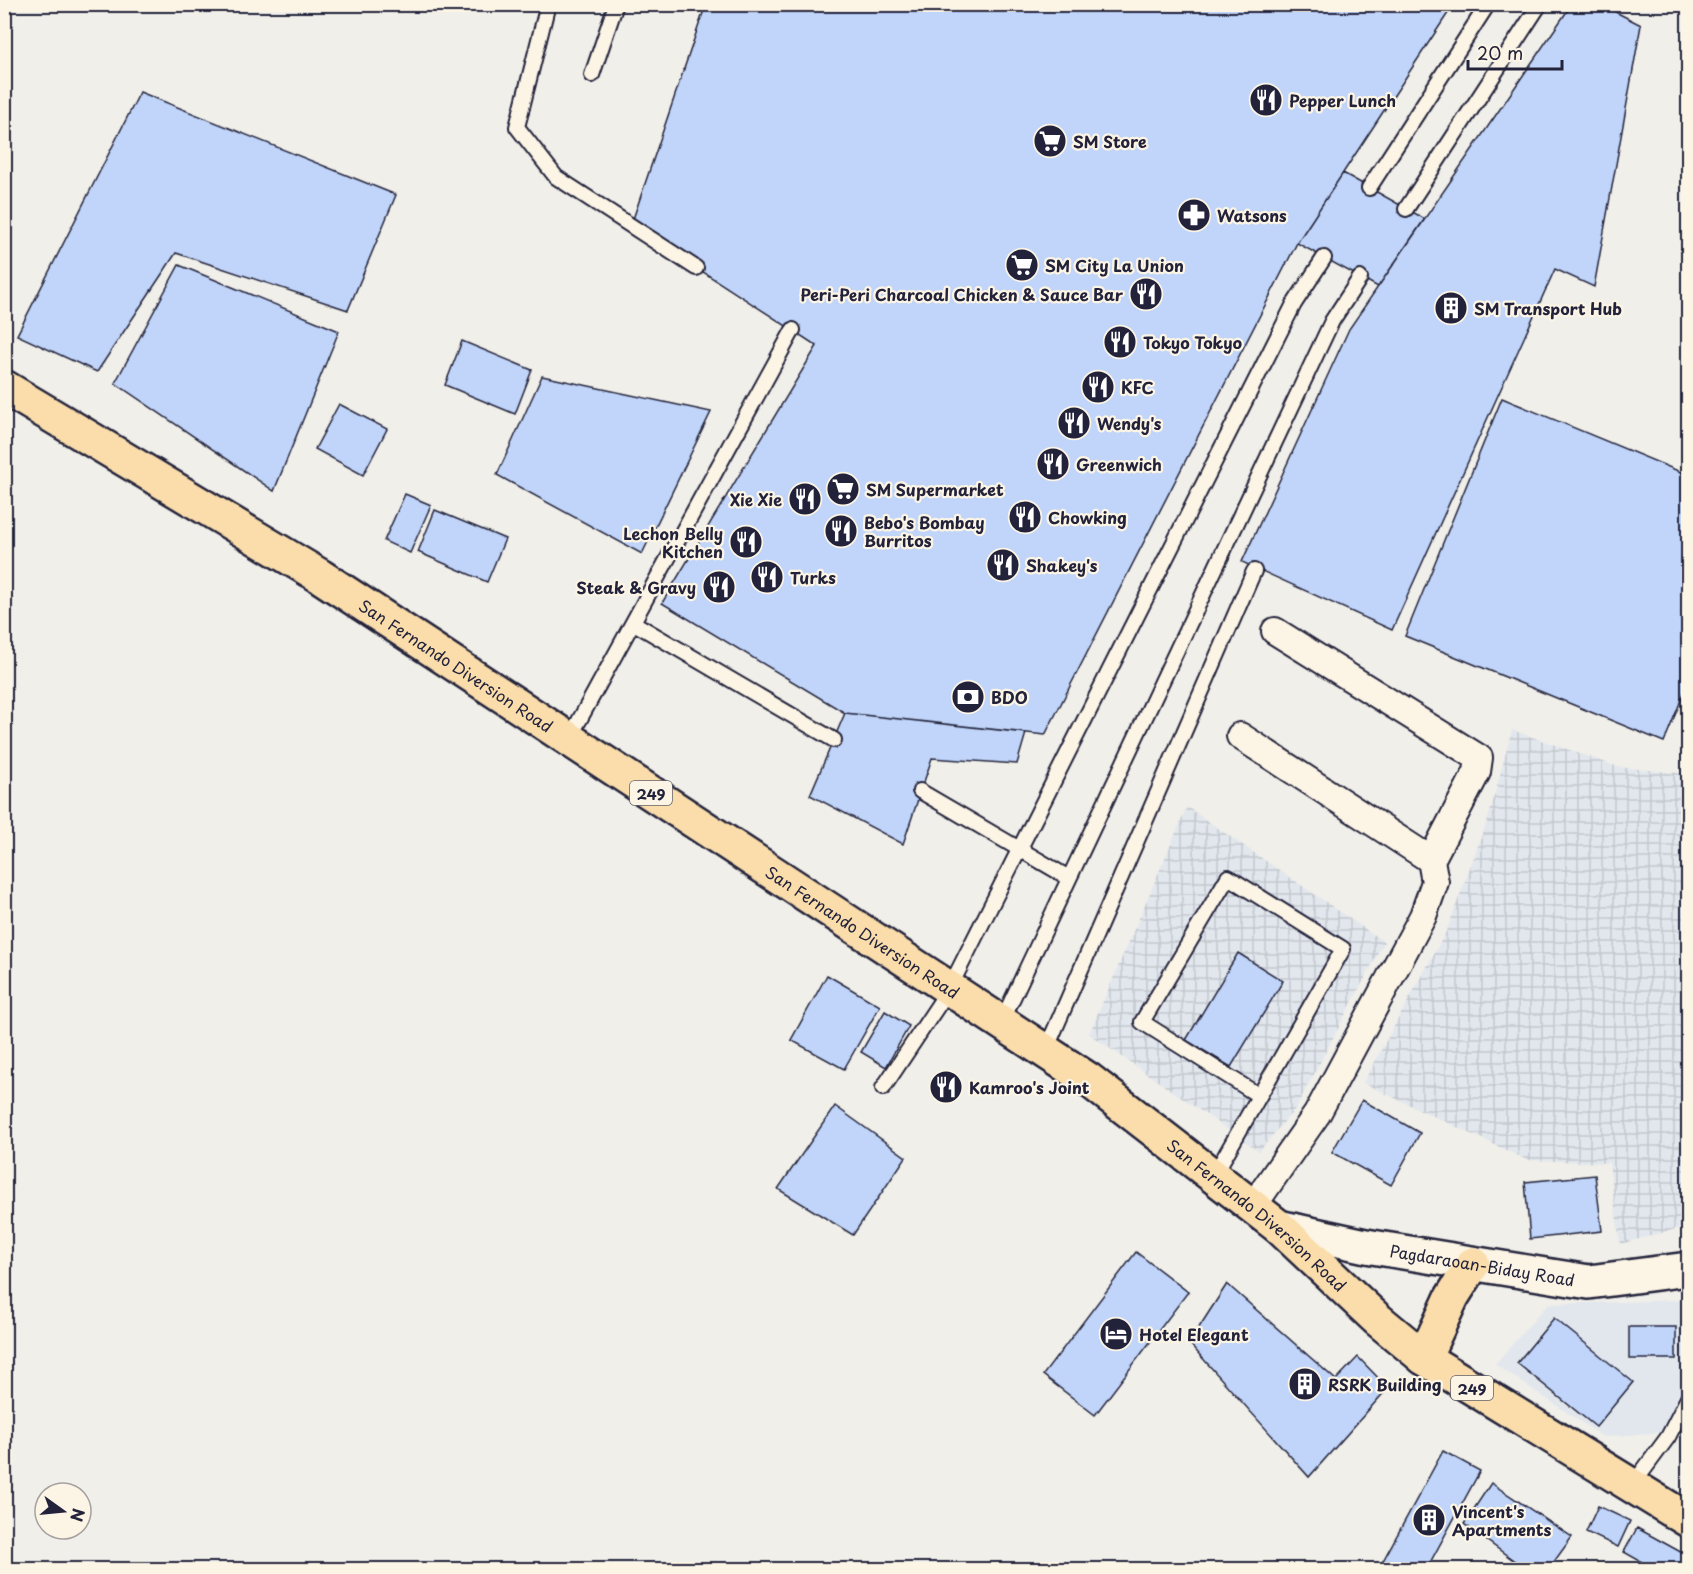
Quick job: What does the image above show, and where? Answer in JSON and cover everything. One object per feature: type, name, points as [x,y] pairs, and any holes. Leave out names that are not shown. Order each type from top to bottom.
[{"type":"highway","name":"San Fernando Diversion Road","points":[[4,387],[320,576],[1089,1080],[1279,1227],[1377,1319],[1424,1358],[1631,1487],[1689,1520]]},
{"type":"highway","points":[[1424,1358],[1452,1297],[1473,1264]]},
{"type":"main road","name":"Pagdaraoan-Biday Road","points":[[1279,1227],[1366,1246],[1589,1282],[1689,1269]]},
{"type":"street","points":[[1252,1206],[1317,1114],[1423,916],[1435,882],[1431,860],[1477,772],[1479,759],[1275,631]]},
{"type":"street","points":[[1240,736],[1431,860]]},
{"type":"lane","points":[[548,4],[517,127],[556,177],[696,268]]},
{"type":"lane","points":[[592,75],[616,4]]},
{"type":"lane","points":[[1369,188],[1488,4]]},
{"type":"lane","points":[[1406,209],[1540,4]]},
{"type":"lane","points":[[883,1088],[949,989],[1294,304],[1324,258]]},
{"type":"lane","points":[[1001,1023],[1332,321],[1360,278]]},
{"type":"lane","points":[[569,740],[793,330]]},
{"type":"lane","points":[[1045,1052],[1254,571]]},
{"type":"lane","points":[[634,623],[834,740]]},
{"type":"lane","points":[[920,791],[1069,878]]},
{"type":"lane","points":[[1213,1177],[1343,949],[1228,877],[1142,1022],[1258,1095]]},
{"type":"lane","points":[[1631,1487],[1668,1437],[1689,1398]]},
{"type":"shaded area","points":[[1512,730],[1618,767],[1688,774],[1688,1226],[1620,1244],[1609,1163],[1527,1160],[1363,1083],[1447,930],[1489,816]]},
{"type":"shaded area","points":[[1187,807],[1384,942],[1296,1108],[1259,1151],[1089,1034]]},
{"type":"shaded area","points":[[1686,1300],[1685,1393],[1662,1432],[1603,1437],[1495,1364],[1548,1304]]},
{"type":"building","points":[[706,4],[1454,4],[1297,243],[1045,735],[845,713],[662,603],[817,346],[631,225]]},
{"type":"building","name":"SM Transport Hub","points":[[1572,4],[1600,4],[1641,25],[1594,287],[1555,269],[1392,630],[1242,562],[1349,329]]},
{"type":"building","points":[[140,92],[396,195],[348,310],[176,253],[97,372],[17,335]]},
{"type":"building","points":[[1343,173],[1425,219],[1378,287],[1297,243]]},
{"type":"building","points":[[179,265],[339,331],[274,491],[115,383]]},
{"type":"building","points":[[462,341],[532,370],[515,414],[445,385]]},
{"type":"building","points":[[542,376],[711,412],[642,554],[497,475]]},
{"type":"building","points":[[1502,398],[1688,475],[1688,683],[1664,742],[1405,636]]},
{"type":"building","points":[[339,404],[387,429],[363,475],[315,449]]},
{"type":"building","points":[[405,494],[431,505],[410,553],[384,541]]},
{"type":"building","points":[[435,510],[505,539],[487,582],[418,552]]},
{"type":"building","points":[[845,713],[1026,733],[1017,764],[932,758],[903,844],[810,795]]},
{"type":"building","points":[[1238,953],[1283,981],[1231,1067],[1186,1040]]},
{"type":"building","points":[[827,975],[880,1006],[844,1069],[791,1040]]},
{"type":"building","points":[[885,1011],[909,1026],[886,1067],[861,1052]]},
{"type":"building","points":[[1362,1100],[1420,1133],[1391,1185],[1332,1152]]},
{"type":"building","points":[[835,1106],[906,1157],[853,1235],[778,1189]]},
{"type":"building","points":[[1595,1175],[1602,1231],[1530,1239],[1525,1182]]},
{"type":"building","name":"Hotel Elegant","points":[[1136,1252],[1188,1292],[1095,1415],[1043,1375]]},
{"type":"building","name":"RSRK Building","points":[[1227,1284],[1336,1380],[1358,1357],[1388,1388],[1309,1477],[1189,1343]]},
{"type":"building","points":[[1554,1318],[1633,1382],[1596,1427],[1517,1363]]},
{"type":"building","points":[[1629,1327],[1676,1327],[1676,1359],[1629,1359]]},
{"type":"building","name":"Vincent's Apartments","points":[[1443,1451],[1480,1471],[1426,1570],[1378,1570]]},
{"type":"building","points":[[1491,1483],[1572,1537],[1548,1570],[1527,1570],[1464,1524]]},
{"type":"building","points":[[1598,1506],[1630,1521],[1618,1547],[1586,1532]]},
{"type":"building","points":[[1637,1528],[1688,1556],[1687,1570],[1656,1570],[1624,1552]]},
{"type":"place","name":"Pepper Lunch","points":[[1266,100]]},
{"type":"place","name":"SM Store","points":[[1050,141]]},
{"type":"place","name":"Watsons","points":[[1194,215]]},
{"type":"place","name":"SM City La Union","points":[[1022,265]]},
{"type":"place","name":"Peri-Peri Charcoal Chicken & Sauce Bar","points":[[1146,294]]},
{"type":"place","name":"SM Transport Hub","points":[[1451,308]]},
{"type":"place","name":"Tokyo Tokyo","points":[[1120,342]]},
{"type":"place","name":"KFC","points":[[1098,387]]},
{"type":"place","name":"Wendy's","points":[[1074,423]]},
{"type":"place","name":"Greenwich","points":[[1053,464]]},
{"type":"place","name":"SM Supermarket","points":[[843,489]]},
{"type":"place","name":"Xie Xie","points":[[805,499]]},
{"type":"place","name":"Chowking","points":[[1025,517]]},
{"type":"place","name":"Bebo's Bombay Burritos","points":[[841,531]]},
{"type":"place","name":"Lechon Belly Kitchen","points":[[746,542]]},
{"type":"place","name":"Shakey's","points":[[1003,565]]},
{"type":"place","name":"Turks","points":[[767,577]]},
{"type":"place","name":"Steak & Gravy","points":[[719,587]]},
{"type":"place","name":"BDO","points":[[968,697]]},
{"type":"place","name":"Kamroo's Joint","points":[[946,1087]]},
{"type":"place","name":"Hotel Elegant","points":[[1116,1334]]},
{"type":"place","name":"RSRK Building","points":[[1305,1384]]},
{"type":"place","name":"Vincent's Apartments","points":[[1429,1520]]}]
